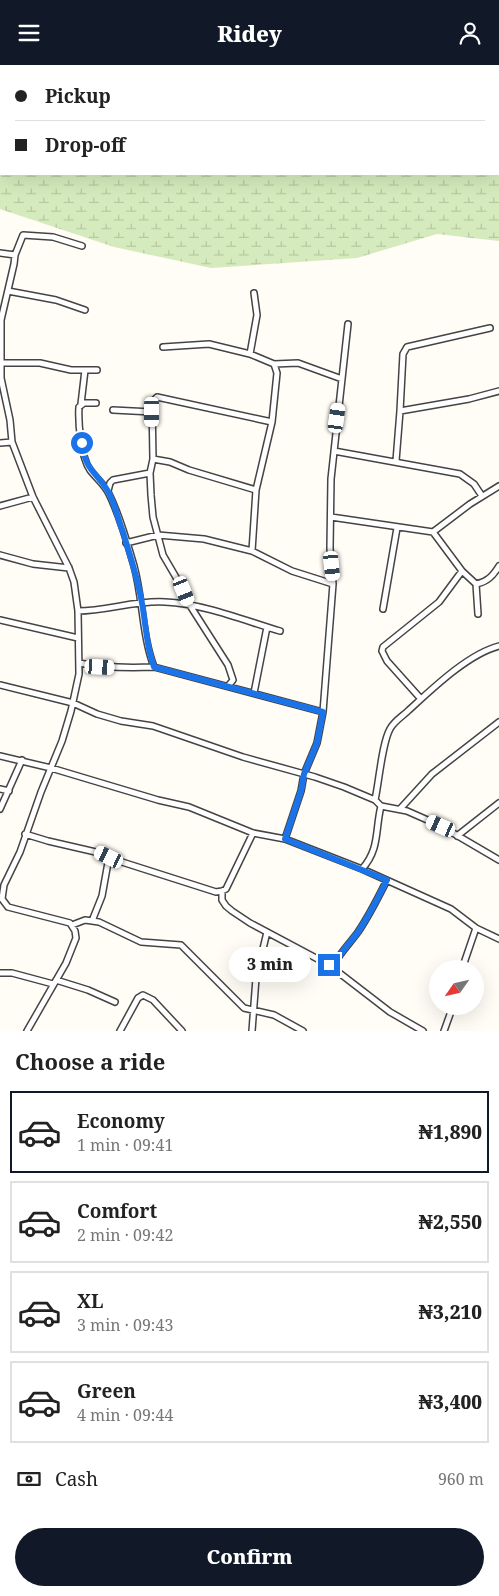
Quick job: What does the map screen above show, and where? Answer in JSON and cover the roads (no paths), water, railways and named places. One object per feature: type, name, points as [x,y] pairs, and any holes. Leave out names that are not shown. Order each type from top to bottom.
[{"type":"street","points":[[27,1031],[66,963],[76,938],[72,925],[66,921],[8,907],[2,899],[2,885],[20,852],[25,834],[62,741],[79,674],[78,611],[74,582],[69,569],[33,497],[12,442],[10,420],[1,378],[0,320],[15,255],[23,235],[53,237],[82,246]]},
{"type":"street","points":[[0,253],[15,255]]},
{"type":"street","points":[[8,291],[56,300],[85,310]]},
{"type":"street","points":[[250,354],[257,315],[254,293]]},
{"type":"street","points":[[285,839],[301,791],[304,774],[317,743],[323,712],[333,584],[330,548],[331,479],[348,324]]},
{"type":"street","points":[[396,461],[403,354],[407,347],[490,328]]},
{"type":"street","points":[[163,347],[209,344],[250,354],[274,364],[298,363],[342,379]]},
{"type":"street","points":[[1,363],[40,363],[71,370],[97,370]]},
{"type":"street","points":[[252,551],[256,490],[272,422],[277,373],[277,368],[274,364]]},
{"type":"street","points":[[85,370],[79,411],[83,454],[90,470],[108,491],[114,504],[134,567],[150,655],[154,667]]},
{"type":"street","points":[[400,411],[469,399],[499,391]]},
{"type":"street","points":[[228,686],[232,680],[232,672],[189,604],[184,591],[162,555],[154,517],[150,473],[153,459],[152,402],[157,397],[272,422]]},
{"type":"street","points":[[81,404],[96,403]]},
{"type":"street","points":[[114,410],[152,412]]},
{"type":"street","points":[[0,443],[12,442]]},
{"type":"street","points":[[334,451],[460,474],[474,484],[482,496]]},
{"type":"street","points":[[153,459],[170,462],[189,470],[256,490]]},
{"type":"street","points":[[108,491],[113,480],[150,473]]},
{"type":"street","points":[[331,517],[433,532],[499,485]]},
{"type":"street","points":[[0,506],[33,497]]},
{"type":"street","points":[[383,609],[397,528]]},
{"type":"street","points":[[433,532],[462,571],[476,584],[478,614]]},
{"type":"street","points":[[126,543],[158,535],[204,539],[252,551],[292,571],[333,584]]},
{"type":"street","points":[[0,555],[34,564],[69,569]]},
{"type":"street","points":[[476,584],[484,583],[498,570]]},
{"type":"street","points":[[421,699],[387,661],[382,651],[383,647],[439,602],[462,571]]},
{"type":"street","points":[[78,611],[102,611],[142,603],[189,604],[280,631]]},
{"type":"street","points":[[0,620],[78,638]]},
{"type":"street","points":[[254,693],[267,627]]},
{"type":"street","points":[[375,801],[385,745],[390,730],[421,699],[476,655],[499,646]]},
{"type":"street","points":[[79,663],[117,668],[154,667],[323,712]]},
{"type":"street","points":[[0,685],[72,703],[97,714],[121,721],[152,726],[243,757],[344,787],[375,801],[381,806],[407,811],[441,826],[499,860]]},
{"type":"street","points":[[400,809],[432,774],[499,722]]},
{"type":"street","points":[[0,755],[189,807],[253,833],[285,839],[362,869],[451,909],[476,928],[499,939]]},
{"type":"street","points":[[0,809],[22,760]]},
{"type":"street","points":[[0,789],[9,791]]},
{"type":"street","points":[[457,836],[499,804]]},
{"type":"street","points":[[362,869],[371,859],[381,806]]},
{"type":"street","points":[[25,834],[100,853],[216,893],[226,889],[253,833]]},
{"type":"street","points":[[92,921],[102,896],[109,857]]},
{"type":"street","points":[[329,965],[334,964],[359,931],[387,880]]},
{"type":"street","points":[[222,891],[222,900],[226,906],[250,923],[329,965],[390,1011],[423,1031]]},
{"type":"street","points":[[72,925],[85,920],[92,921],[114,928],[142,942],[181,945],[244,1008],[274,1015],[303,1031]]},
{"type":"street","points":[[465,960],[476,928]]},
{"type":"street","points":[[252,1031],[256,978],[267,932]]},
{"type":"street","points":[[0,973],[12,973],[88,990],[115,1002]]},
{"type":"street","points":[[120,1031],[138,998],[143,995],[153,999],[182,1031]]},
{"type":"street","points":[[444,1031],[450,1015]]}]
